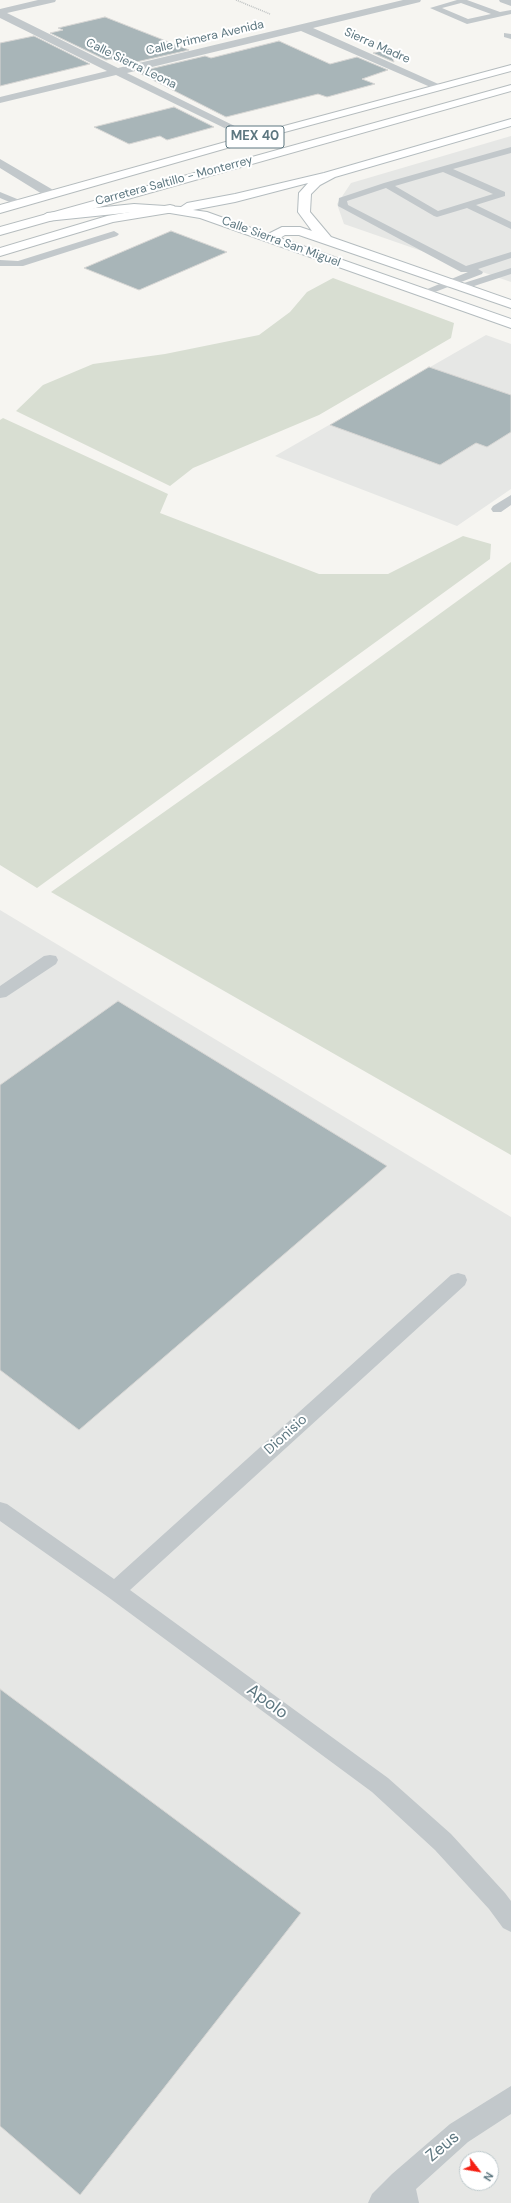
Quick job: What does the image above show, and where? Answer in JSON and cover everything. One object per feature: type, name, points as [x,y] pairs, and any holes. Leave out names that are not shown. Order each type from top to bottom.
[{"type":"main road","name":"Carretera Saltillo - Monterrey","points":[[0,208],[511,68]]},
{"type":"main road","name":"Carretera Saltillo - Monterrey","points":[[0,230],[511,88]]},
{"type":"main road","points":[[0,252],[111,219],[208,204],[331,174],[511,122]]},
{"type":"main road","points":[[326,240],[304,212],[304,201],[306,192],[316,182],[331,174]]},
{"type":"main road","name":"Calle Sierra San Miguel","points":[[42,218],[114,209],[170,209],[212,217],[511,324]]},
{"type":"main road","name":"Calle Sierra San Miguel","points":[[270,238],[282,231],[300,231],[511,304]]},
{"type":"street","points":[[0,13],[51,0]]},
{"type":"street","name":"Calle Primera Avenida","points":[[0,100],[416,0]]},
{"type":"street","points":[[504,0],[511,3]]},
{"type":"street","name":"Calle Sierra Leona","points":[[0,13],[251,138]]},
{"type":"street","name":"Sierra Madre","points":[[304,28],[439,87]]},
{"type":"street","points":[[0,163],[52,194]]},
{"type":"lane","points":[[498,14],[462,1],[434,8],[467,22],[511,12]]},
{"type":"lane","points":[[511,150],[387,185],[342,200],[343,206],[465,270],[511,255]]},
{"type":"lane","points":[[387,185],[437,214],[502,194],[444,169]]},
{"type":"lane","points":[[0,195],[19,203]]},
{"type":"lane","points":[[468,205],[511,226]]},
{"type":"lane","points":[[0,263],[19,264],[114,234]]},
{"type":"lane","points":[[423,293],[448,282],[511,262]]},
{"type":"lane","points":[[436,298],[461,287],[511,271]]},
{"type":"lane","points":[[497,509],[511,499]]},
{"type":"lane","points":[[0,993],[50,960]]},
{"type":"lane","name":"Dionisio","points":[[115,1591],[458,1280]]},
{"type":"lane","name":"Apolo","points":[[0,1510],[115,1591],[380,1785],[443,1842],[497,1901],[511,1920]]},
{"type":"lane","name":"Zeus","points":[[381,2203],[404,2193],[459,2133],[511,2099]]},
{"type":"shaded area","points":[[511,136],[511,282],[344,224],[337,204],[351,183]]},
{"type":"shaded area","points":[[333,278],[454,323],[451,338],[319,415],[193,468],[170,486],[16,411],[43,385],[93,364],[165,354],[259,335],[290,312],[307,292]]},
{"type":"shaded area","points":[[486,335],[511,344],[511,489],[457,526],[275,456]]},
{"type":"shaded area","points":[[3,418],[168,494],[160,513],[319,574],[388,574],[463,536],[491,544],[490,559],[37,888],[0,865],[0,420]]},
{"type":"shaded area","points":[[511,562],[511,1155],[51,892],[280,730]]},
{"type":"shaded area","points":[[0,910],[511,1217],[511,2203],[0,2203]]},
{"type":"building","points":[[105,17],[189,50],[123,65],[111,59],[106,60],[50,33],[63,30],[58,28]]},
{"type":"building","points":[[34,36],[90,64],[0,86],[0,43]]},
{"type":"building","points":[[279,41],[330,64],[357,57],[388,70],[362,79],[375,84],[327,97],[318,94],[226,117],[137,72],[205,56],[211,58]]},
{"type":"building","points":[[390,49],[394,62],[373,53]]},
{"type":"building","points":[[174,107],[214,127],[167,140],[160,136],[129,144],[94,127]]},
{"type":"building","points":[[171,231],[227,252],[139,290],[84,268]]},
{"type":"building","points":[[429,367],[511,395],[511,432],[487,447],[476,443],[440,465],[330,425]]},
{"type":"building","points":[[118,1001],[387,1166],[79,1430],[0,1370],[0,1085]]},
{"type":"building","points":[[0,1689],[301,1913],[80,2195],[0,2126]]}]
